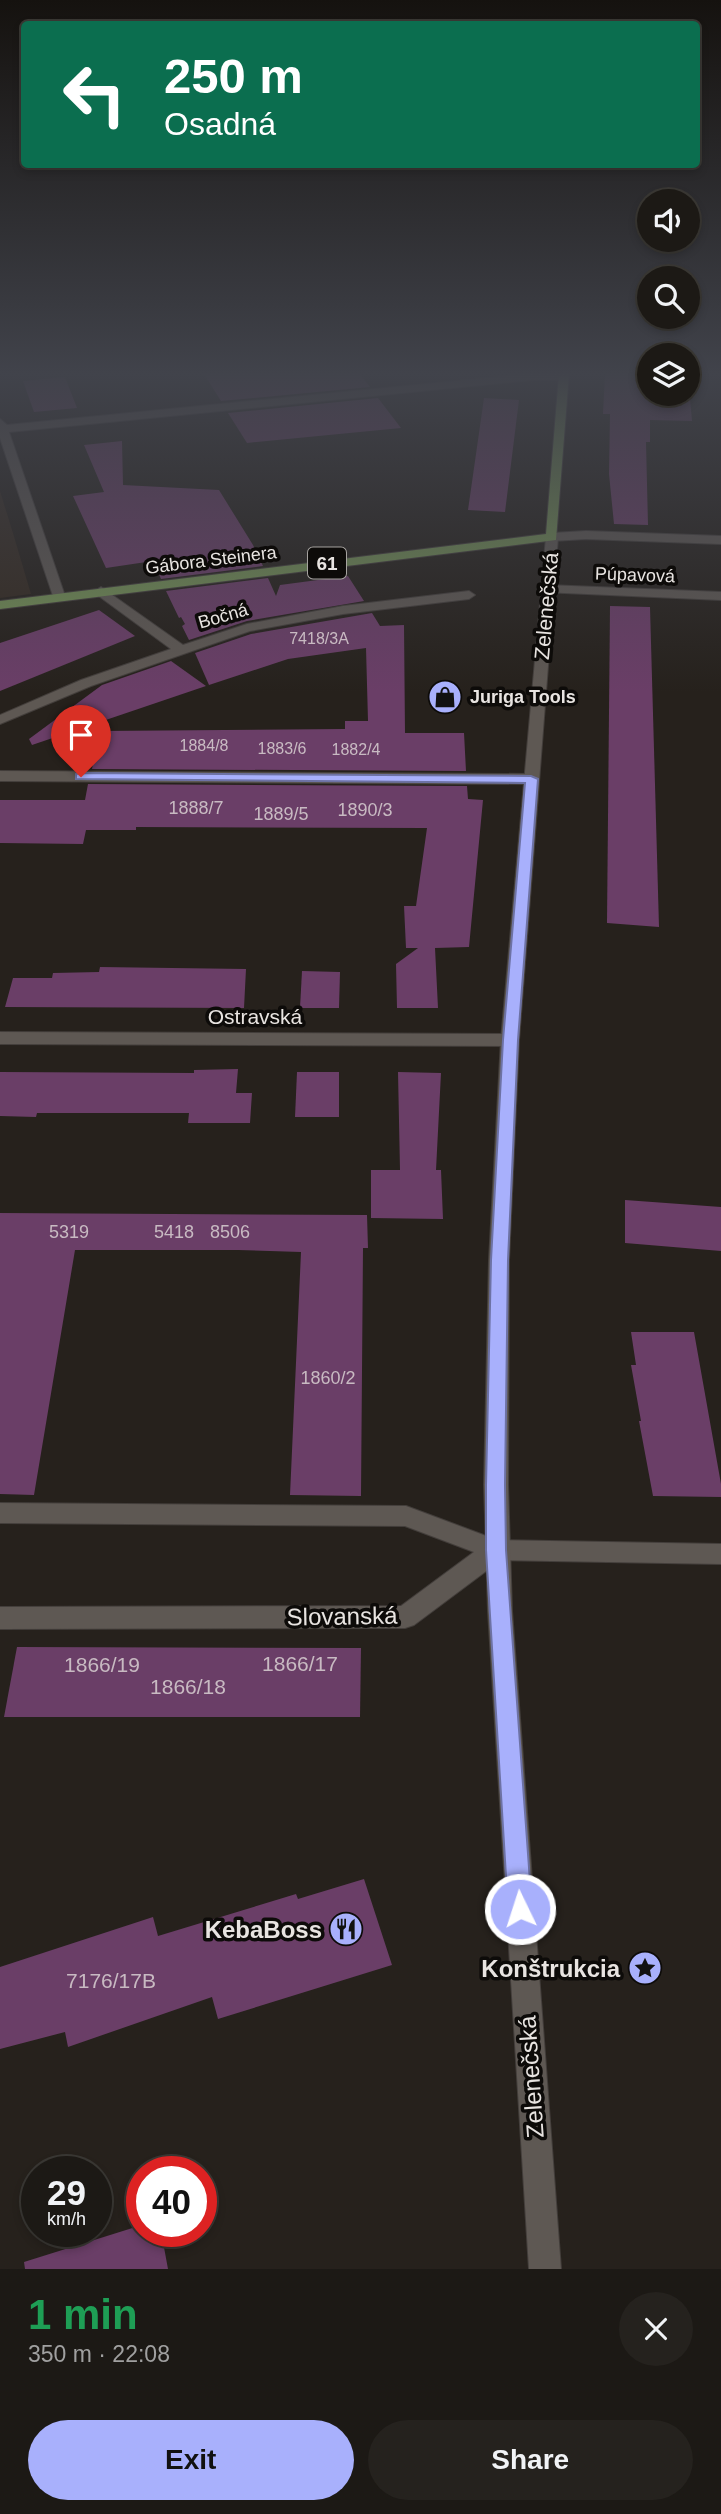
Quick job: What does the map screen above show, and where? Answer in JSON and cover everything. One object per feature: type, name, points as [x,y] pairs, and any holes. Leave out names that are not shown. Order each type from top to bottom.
[{"type":"main road","name":"Zelenečská","points":[[552,537],[556,480]]},
{"type":"main road","name":"Gábora Steinera","points":[[0,605],[552,537]]},
{"type":"street","points":[[19,480],[59,596]]},
{"type":"street","points":[[552,537],[575,535],[721,540]]},
{"type":"street","name":"Zelenečská","points":[[545,2269],[496,1550],[499,1260],[510,1040],[552,537]]},
{"type":"street","name":"Púpavová","points":[[547,589],[721,596]]},
{"type":"street","points":[[101,591],[179,649]]},
{"type":"street","name":"Bočná","points":[[0,720],[86,682],[179,649],[291,618],[468,595]]},
{"type":"street","points":[[0,776],[531,779]]},
{"type":"street","name":"Ostravská","points":[[0,1038],[510,1040]]},
{"type":"street","points":[[0,1513],[406,1516],[496,1550],[721,1554]]},
{"type":"street","name":"Slovanská","points":[[0,1618],[405,1617],[496,1550]]},
{"type":"shaded area","points":[[0,491],[13,533],[31,594],[0,598]]},
{"type":"building","points":[[99,480],[123,480],[123,485],[219,490],[263,566],[161,579],[153,561],[106,568],[73,496],[104,492]]},
{"type":"building","points":[[472,480],[509,480],[505,512],[468,510]]},
{"type":"building","points":[[610,480],[647,480],[648,525],[614,524]]},
{"type":"building","points":[[348,576],[364,601],[247,621],[189,640],[182,626],[185,624],[181,617],[179,618],[166,591],[268,578],[276,596],[280,585]]},
{"type":"building","points":[[610,606],[650,607],[659,927],[607,923]]},
{"type":"building","points":[[99,610],[135,636],[0,691],[0,643]]},
{"type":"building","points":[[372,613],[380,626],[404,625],[405,733],[464,733],[466,771],[92,769],[100,731],[345,729],[345,721],[368,721],[366,648],[288,659],[209,685],[195,653],[251,634]]},
{"type":"building","points":[[171,661],[206,686],[32,745],[29,739],[102,685]]},
{"type":"building","points":[[88,784],[467,786],[468,799],[483,800],[469,947],[435,948],[438,1008],[397,1008],[396,964],[418,948],[406,948],[404,906],[416,906],[427,828],[136,827],[136,830],[86,830],[83,844],[0,843],[0,800],[85,800]]},
{"type":"building","points":[[100,967],[246,969],[244,1008],[5,1007],[13,978],[52,978],[53,973],[99,972]]},
{"type":"building","points":[[302,971],[340,972],[339,1008],[300,1008]]},
{"type":"building","points":[[238,1069],[236,1093],[252,1093],[250,1123],[188,1123],[189,1113],[37,1113],[36,1117],[0,1116],[0,1072],[194,1073],[194,1070]]},
{"type":"building","points":[[297,1072],[339,1072],[339,1117],[295,1117]]},
{"type":"building","points":[[398,1072],[441,1073],[436,1170],[441,1170],[443,1219],[371,1218],[371,1170],[400,1170]]},
{"type":"building","points":[[625,1200],[721,1207],[721,1251],[625,1243]]},
{"type":"building","points":[[0,1213],[367,1215],[368,1248],[363,1248],[361,1496],[290,1495],[301,1252],[238,1250],[75,1250],[34,1495],[0,1494]]},
{"type":"building","points":[[631,1332],[694,1332],[721,1497],[653,1496],[631,1365],[636,1365]]},
{"type":"building","points":[[17,1647],[361,1648],[360,1717],[4,1717]]},
{"type":"building","points":[[364,1879],[392,1965],[218,2019],[212,1997],[68,2047],[65,2032],[0,2049],[0,1967],[153,1917],[158,1936],[296,1894],[298,1899]]},
{"type":"building","points":[[126,2230],[126,2247],[164,2247],[168,2269],[25,2269],[24,2262],[72,2247],[112,2247],[112,2234]]},
{"type":"place","name":"Juriga Tools","points":[[445,697]]},
{"type":"place","name":"KebaBoss","points":[[346,1929]]},
{"type":"place","name":"Konštrukcia","points":[[645,1968]]},
{"type":"route","points":[[81,777],[531,779],[510,1040],[499,1260],[496,1485],[496,1550],[520,1909]]}]
